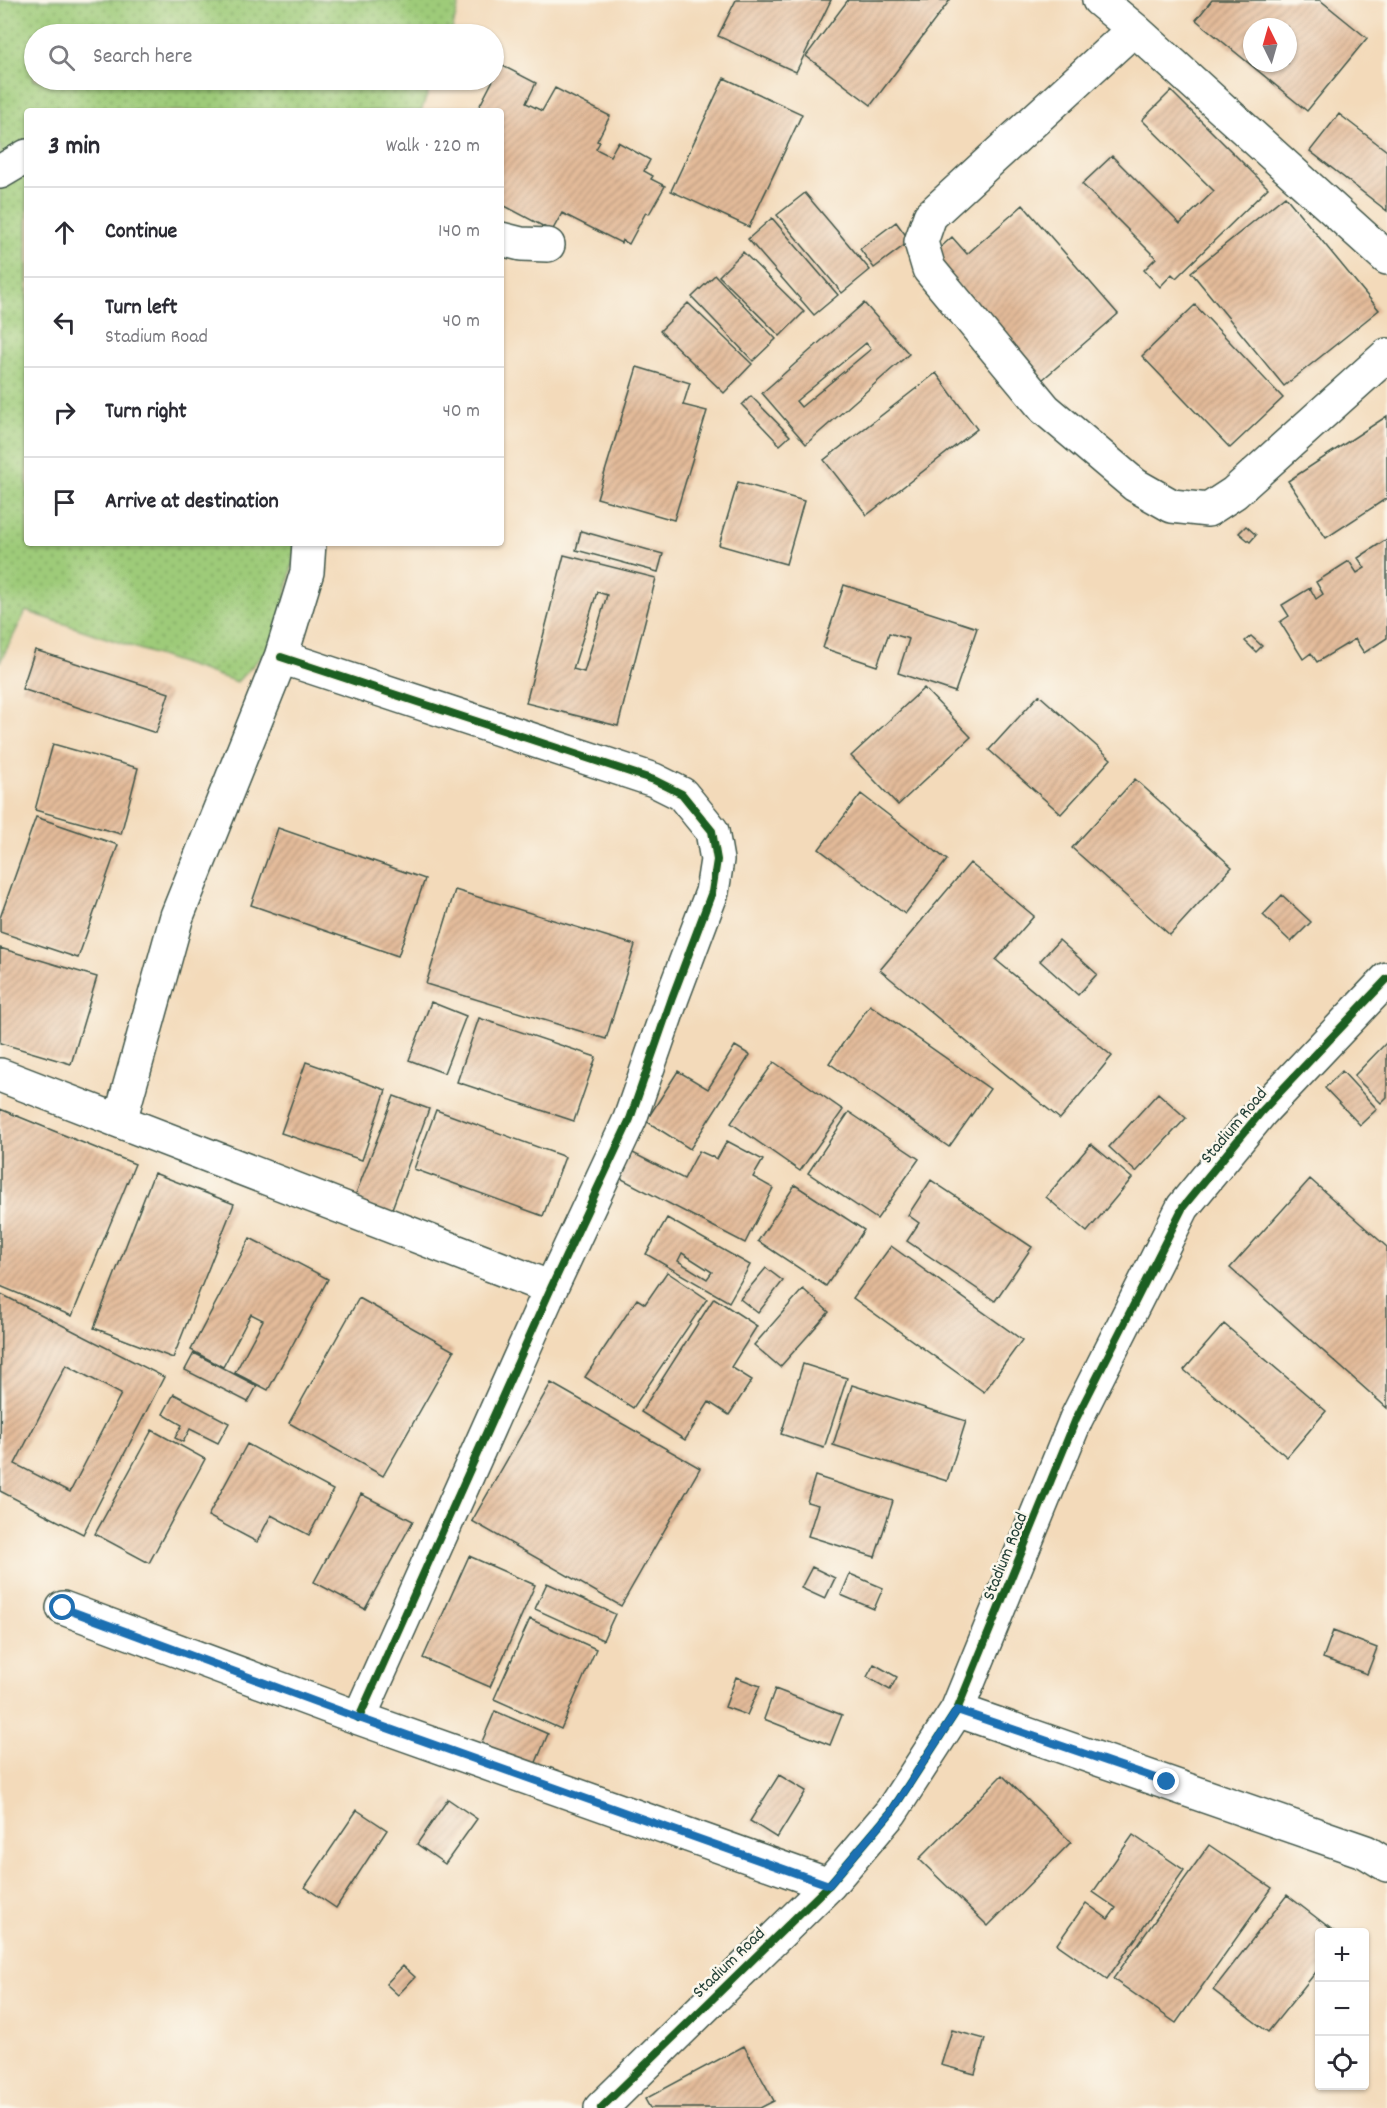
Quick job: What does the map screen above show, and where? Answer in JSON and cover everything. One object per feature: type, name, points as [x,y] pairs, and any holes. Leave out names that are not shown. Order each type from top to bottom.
[{"type":"street","points":[[1099,0],[1387,258]]},
{"type":"street","points":[[1134,29],[930,216],[921,243],[929,269],[1045,409],[1135,485],[1172,506],[1208,510],[1234,493],[1387,355]]},
{"type":"street","points":[[0,172],[24,158]]},
{"type":"street","points":[[504,240],[521,244],[548,245]]},
{"type":"street","points":[[120,1121],[177,916],[281,657],[307,572],[309,546]]},
{"type":"street","points":[[281,657],[654,780],[682,794],[712,831],[717,860],[712,892],[630,1119],[359,1718]]},
{"type":"street","name":"Stadium Road","points":[[601,2108],[829,1885],[891,1812],[957,1710],[1076,1419],[1184,1207],[1260,1112],[1387,979]]},
{"type":"street","points":[[0,1074],[552,1288]]},
{"type":"street","points":[[63,1608],[359,1718],[829,1885]]},
{"type":"street","points":[[957,1710],[1366,1852],[1387,1865]]},
{"type":"green space","points":[[0,0],[460,0],[454,24],[24,24],[24,90],[429,90],[422,108],[24,108],[24,546],[296,546],[276,641],[237,682],[26,611],[0,662]]},
{"type":"building","points":[[736,0],[831,0],[796,72],[718,36]]},
{"type":"building","points":[[848,0],[950,0],[871,105],[806,56]]},
{"type":"building","points":[[1212,0],[1320,0],[1367,38],[1307,111],[1259,72],[1297,72],[1297,18],[1243,18],[1243,59],[1196,20]]},
{"type":"building","points":[[504,67],[536,83],[526,103],[542,111],[555,88],[610,116],[597,141],[600,142],[596,149],[610,156],[618,142],[650,160],[644,171],[653,176],[651,179],[665,186],[649,214],[646,212],[629,244],[622,240],[621,243],[562,213],[552,231],[504,206],[504,108],[479,108],[488,90],[504,90]]},
{"type":"building","points":[[724,78],[802,114],[749,227],[671,191]]},
{"type":"building","points":[[1171,91],[1268,188],[1176,278],[1172,274],[1160,287],[1144,270],[1156,258],[1082,184],[1112,156],[1180,224],[1214,191],[1142,120]]},
{"type":"building","points":[[1339,114],[1387,151],[1387,211],[1310,151]]},
{"type":"building","points":[[805,193],[870,270],[842,293],[777,215]]},
{"type":"building","points":[[1285,196],[1379,310],[1284,386],[1191,272]]},
{"type":"building","points":[[1023,205],[1118,314],[1042,380],[932,255],[952,237],[967,254]]},
{"type":"building","points":[[772,218],[838,295],[814,315],[748,239]]},
{"type":"building","points":[[896,222],[910,241],[874,268],[860,249]]},
{"type":"building","points":[[743,252],[804,312],[780,336],[719,276]]},
{"type":"building","points":[[715,275],[776,339],[753,361],[692,297]]},
{"type":"building","points":[[688,303],[752,364],[724,393],[660,331]]},
{"type":"building","points":[[864,303],[909,354],[806,444],[762,393]],"holes":[[[866,343],[871,349],[801,407],[796,401]]]},
{"type":"building","points":[[1195,305],[1283,398],[1230,448],[1142,356]]},
{"type":"building","points":[[637,367],[690,383],[683,405],[707,411],[674,520],[597,498]]},
{"type":"building","points":[[936,373],[977,429],[867,515],[824,460]]},
{"type":"building","points":[[751,396],[790,436],[780,445],[742,405]]},
{"type":"building","points":[[1387,416],[1387,498],[1326,538],[1288,481]]},
{"type":"building","points":[[738,482],[804,501],[786,564],[719,545]]},
{"type":"building","points":[[1246,526],[1256,535],[1250,542],[1239,533]]},
{"type":"building","points":[[581,531],[663,554],[658,572],[576,550]]},
{"type":"building","points":[[1387,539],[1387,638],[1364,653],[1355,639],[1317,662],[1311,653],[1303,659],[1280,622],[1289,616],[1282,605],[1310,588],[1316,599],[1323,594],[1316,582],[1349,561],[1357,573],[1365,568],[1358,558]]},
{"type":"building","points":[[564,555],[656,578],[618,726],[526,703]],"holes":[[[597,592],[607,595],[584,672],[573,669]]]},
{"type":"building","points":[[844,585],[977,628],[955,692],[898,673],[909,639],[889,633],[877,666],[823,648]]},
{"type":"building","points":[[1251,636],[1262,646],[1256,652],[1245,641]]},
{"type":"building","points":[[35,650],[169,693],[156,733],[22,689]]},
{"type":"building","points":[[924,688],[971,737],[898,805],[851,756]]},
{"type":"building","points":[[1039,695],[1111,759],[1061,814],[989,750]]},
{"type":"building","points":[[53,744],[138,768],[121,834],[35,810]]},
{"type":"building","points":[[1135,779],[1232,867],[1170,935],[1072,848]]},
{"type":"building","points":[[861,794],[947,860],[905,914],[819,849]]},
{"type":"building","points":[[36,817],[118,845],[78,958],[0,932],[0,918]]},
{"type":"building","points":[[278,828],[425,879],[398,956],[251,905]]},
{"type":"building","points":[[970,863],[1034,916],[996,960],[1112,1056],[1060,1119],[880,970]]},
{"type":"building","points":[[455,890],[635,945],[606,1039],[426,984]]},
{"type":"building","points":[[1282,895],[1311,922],[1291,942],[1263,915]]},
{"type":"building","points":[[1059,940],[1097,974],[1078,995],[1040,961]]},
{"type":"building","points":[[0,948],[97,977],[71,1064],[0,1043]]},
{"type":"building","points":[[431,1002],[466,1016],[444,1073],[409,1060]]},
{"type":"building","points":[[870,1005],[990,1089],[949,1147],[829,1063]]},
{"type":"building","points":[[479,1018],[596,1057],[574,1121],[457,1082]]},
{"type":"building","points":[[1387,1042],[1387,1097],[1381,1103],[1354,1076]]},
{"type":"building","points":[[735,1046],[750,1055],[690,1149],[646,1121],[678,1071],[708,1089]]},
{"type":"building","points":[[306,1062],[386,1090],[362,1160],[281,1133]]},
{"type":"building","points":[[774,1062],[843,1110],[800,1171],[731,1123]]},
{"type":"building","points":[[1342,1071],[1377,1109],[1360,1125],[1325,1088]]},
{"type":"building","points":[[1158,1093],[1186,1118],[1136,1172],[1109,1147]]},
{"type":"building","points":[[394,1096],[429,1109],[390,1214],[353,1201]]},
{"type":"building","points":[[0,1109],[135,1164],[72,1316],[0,1286]]},
{"type":"building","points":[[436,1110],[565,1157],[543,1216],[414,1169]]},
{"type":"building","points":[[849,1112],[919,1159],[877,1219],[808,1173]]},
{"type":"building","points":[[727,1141],[763,1160],[753,1177],[773,1188],[745,1243],[618,1177],[631,1152],[684,1179],[699,1151],[717,1159]]},
{"type":"building","points":[[1091,1144],[1132,1178],[1087,1232],[1046,1197]]},
{"type":"building","points":[[154,1173],[234,1204],[173,1358],[94,1328]]},
{"type":"building","points":[[1310,1179],[1387,1247],[1387,1408],[1230,1268]]},
{"type":"building","points":[[931,1180],[1032,1247],[995,1301],[907,1241],[919,1223],[908,1215]]},
{"type":"building","points":[[795,1185],[864,1230],[826,1286],[758,1241]]},
{"type":"building","points":[[667,1218],[750,1265],[729,1302],[646,1254]],"holes":[[[682,1253],[712,1272],[707,1279],[678,1261]]]},
{"type":"building","points":[[250,1238],[328,1279],[268,1390],[235,1373],[263,1320],[251,1314],[223,1367],[191,1350]]},
{"type":"building","points":[[891,1246],[1022,1340],[984,1392],[853,1298]]},
{"type":"building","points":[[766,1268],[783,1281],[758,1313],[740,1299]]},
{"type":"building","points":[[667,1272],[707,1299],[633,1408],[585,1377],[637,1299],[645,1304]]},
{"type":"building","points":[[803,1289],[829,1312],[780,1367],[754,1345]]},
{"type":"building","points":[[1,1294],[164,1377],[83,1534],[0,1491]],"holes":[[[66,1365],[121,1394],[70,1492],[15,1464]]]},
{"type":"building","points":[[359,1298],[454,1351],[383,1476],[289,1423]]},
{"type":"building","points":[[714,1298],[757,1326],[731,1367],[752,1380],[729,1415],[709,1402],[685,1440],[641,1412]]},
{"type":"building","points":[[1224,1324],[1326,1411],[1287,1457],[1184,1370]]},
{"type":"building","points":[[194,1353],[257,1386],[248,1402],[185,1370]]},
{"type":"building","points":[[803,1364],[847,1378],[824,1448],[781,1434]]},
{"type":"building","points":[[551,1383],[700,1468],[621,1606],[472,1521]]},
{"type":"building","points":[[852,1385],[966,1421],[947,1481],[833,1445]]},
{"type":"building","points":[[174,1394],[229,1423],[218,1443],[190,1429],[183,1442],[175,1438],[182,1425],[163,1414]]},
{"type":"building","points":[[152,1430],[205,1459],[149,1563],[95,1534]]},
{"type":"building","points":[[247,1444],[333,1490],[309,1535],[271,1515],[257,1542],[208,1516]]},
{"type":"building","points":[[815,1476],[893,1501],[875,1557],[808,1536],[818,1505],[807,1502]]},
{"type":"building","points":[[361,1494],[413,1521],[365,1609],[314,1582]]},
{"type":"building","points":[[469,1556],[535,1585],[490,1687],[423,1658]]},
{"type":"building","points":[[812,1567],[835,1578],[825,1599],[801,1588]]},
{"type":"building","points":[[850,1574],[883,1588],[874,1609],[841,1595]]},
{"type":"building","points":[[547,1583],[615,1614],[603,1640],[535,1609]]},
{"type":"building","points":[[530,1619],[596,1649],[561,1729],[494,1699]]},
{"type":"building","points":[[1333,1631],[1377,1648],[1367,1674],[1323,1658]]},
{"type":"building","points":[[874,1664],[897,1677],[890,1690],[867,1677]]},
{"type":"building","points":[[736,1677],[760,1686],[747,1715],[725,1707]]},
{"type":"building","points":[[775,1689],[842,1715],[830,1745],[764,1719]]},
{"type":"building","points":[[495,1711],[548,1734],[534,1767],[481,1744]]},
{"type":"building","points":[[779,1775],[806,1791],[777,1838],[750,1821]]},
{"type":"building","points":[[1002,1775],[1071,1842],[988,1926],[919,1859]]},
{"type":"building","points":[[448,1799],[477,1819],[445,1864],[417,1844]]},
{"type":"building","points":[[357,1810],[387,1830],[336,1908],[305,1887]]},
{"type":"building","points":[[1133,1835],[1184,1870],[1107,1979],[1057,1944],[1086,1903],[1108,1919],[1116,1908],[1093,1892]]},
{"type":"building","points":[[1209,1845],[1272,1888],[1176,2023],[1113,1979]]},
{"type":"building","points":[[1287,1895],[1330,1928],[1315,1928],[1315,1973],[1268,2032],[1213,1990]]},
{"type":"building","points":[[403,1966],[415,1977],[398,1995],[386,1984]]},
{"type":"building","points":[[952,2030],[985,2039],[975,2074],[941,2065]]},
{"type":"building","points":[[744,2046],[774,2101],[760,2108],[650,2108],[645,2099]]},
{"type":"cycle path","points":[[281,657],[654,780],[682,794],[712,831],[717,860],[712,892],[630,1119],[551,1288],[359,1718]]},
{"type":"cycle path","points":[[601,2108],[829,1885],[891,1812],[957,1710],[1076,1419],[1183,1207],[1261,1112],[1387,979]]},
{"type":"route","points":[[63,1608],[359,1718],[829,1885],[891,1812],[957,1710],[1167,1782]]}]
